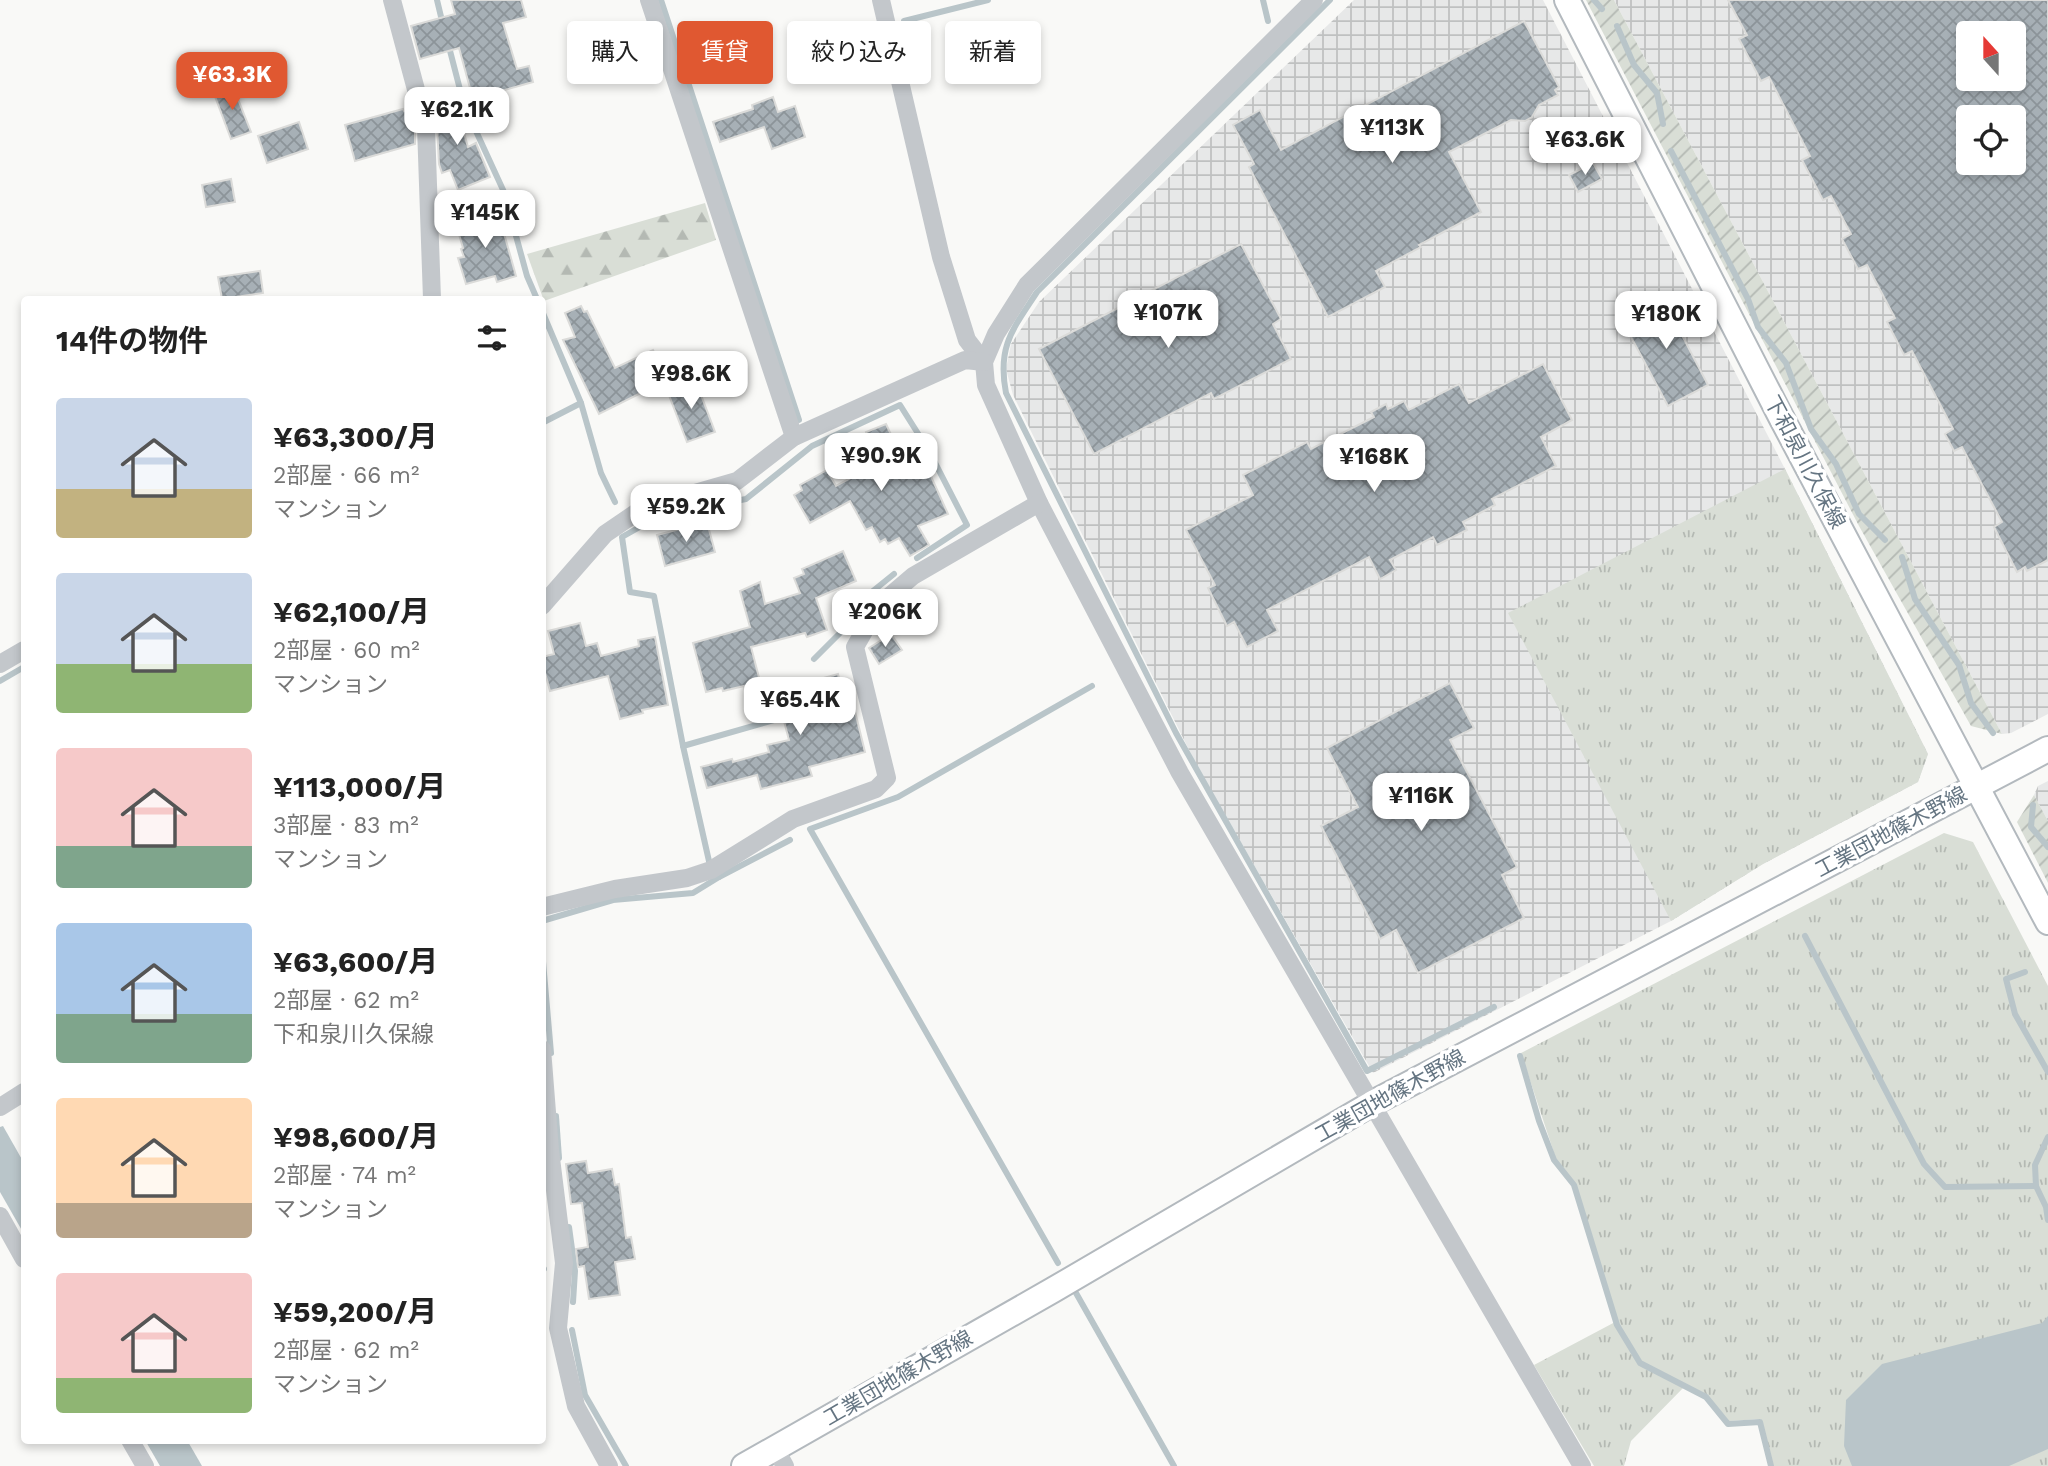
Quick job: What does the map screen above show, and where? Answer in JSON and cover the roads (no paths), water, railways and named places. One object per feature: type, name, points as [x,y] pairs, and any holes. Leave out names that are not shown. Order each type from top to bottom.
[{"type":"street","points":[[392,0],[426,127],[432,296]]},
{"type":"street","points":[[649,0],[794,437]]},
{"type":"street","points":[[881,0],[941,257],[967,340],[984,362]]},
{"type":"street","points":[[1314,0],[1027,285],[996,334],[984,362],[986,385],[1039,503],[1180,773],[1583,1466]]},
{"type":"street","name":"下和泉川久保線","points":[[1567,0],[1781,417],[2048,922]]},
{"type":"street","points":[[546,601],[605,534],[643,508],[737,481],[794,437],[965,360],[984,362]]},
{"type":"street","points":[[546,907],[615,889],[687,878],[711,870],[793,819],[876,789],[887,778],[855,647],[879,605],[913,576],[1039,503]]},
{"type":"street","points":[[0,664],[21,652]]},
{"type":"street","name":"工業団地篠木野線","points":[[744,1466],[780,1457],[1053,1290],[1371,1104],[2048,750]]},
{"type":"street","points":[[0,1107],[21,1094]]},
{"type":"street","points":[[546,1100],[564,1263],[558,1328],[576,1406],[609,1466]]},
{"type":"street","points":[[0,1216],[21,1253]]},
{"type":"street","points":[[132,1444],[145,1466]]},
{"type":"waterway","points":[[437,0],[443,25]]},
{"type":"waterway","points":[[661,0],[799,420]]},
{"type":"waterway","points":[[904,21],[988,0]]},
{"type":"waterway","points":[[1263,0],[1268,21]]},
{"type":"waterway","points":[[1330,0],[1037,292],[1009,339],[1004,363],[1006,393],[1176,733],[1367,1071],[1494,1007]]},
{"type":"waterway","points":[[1594,0],[1602,9]]},
{"type":"waterway","points":[[1617,26],[1634,65],[1657,93],[1663,124]]},
{"type":"waterway","points":[[448,43],[464,105],[504,192],[527,276],[536,296]]},
{"type":"waterway","points":[[1671,151],[1748,299],[1758,327],[1786,363],[1811,429],[1836,464],[1859,514],[1885,540]]},
{"type":"waterway","points":[[546,320],[581,403],[601,473],[615,502]]},
{"type":"waterway","points":[[546,421],[581,403]]},
{"type":"waterway","points":[[790,840],[719,877],[711,870],[683,746],[654,596],[630,592],[622,537],[659,516],[746,499],[812,446],[900,405],[929,451],[967,525],[917,558]]},
{"type":"waterway","points":[[1902,557],[1915,599],[1959,665],[1971,703],[1993,733]]},
{"type":"waterway","points":[[868,595],[894,574]]},
{"type":"waterway","points":[[814,659],[857,616]]},
{"type":"waterway","points":[[0,681],[21,669]]},
{"type":"waterway","points":[[1058,1263],[810,829],[898,797],[1092,686]]},
{"type":"waterway","points":[[683,746],[788,716]]},
{"type":"waterway","points":[[2033,805],[2031,827],[2048,847]]},
{"type":"waterway","points":[[546,920],[613,900],[693,893],[719,877]]},
{"type":"waterway","points":[[1805,936],[1924,1164],[1945,1187],[2036,1186],[2046,1207],[2048,1220]]},
{"type":"waterway","points":[[2025,972],[2006,979],[2015,1014],[2048,1072]]},
{"type":"waterway","points":[[546,996],[551,1053]]},
{"type":"waterway","points":[[1520,1056],[1539,1121],[1554,1160],[1574,1185],[1617,1325],[1640,1363],[1706,1397],[1728,1424],[1760,1422],[1771,1466]]},
{"type":"waterway","points":[[556,1116],[559,1158]]},
{"type":"waterway","points":[[2036,1186],[2035,1165],[2048,1137]]},
{"type":"waterway","points":[[569,1227],[575,1271],[573,1302]]},
{"type":"waterway","points":[[1076,1293],[1174,1466]]},
{"type":"waterway","points":[[572,1330],[585,1395],[626,1466]]}]
